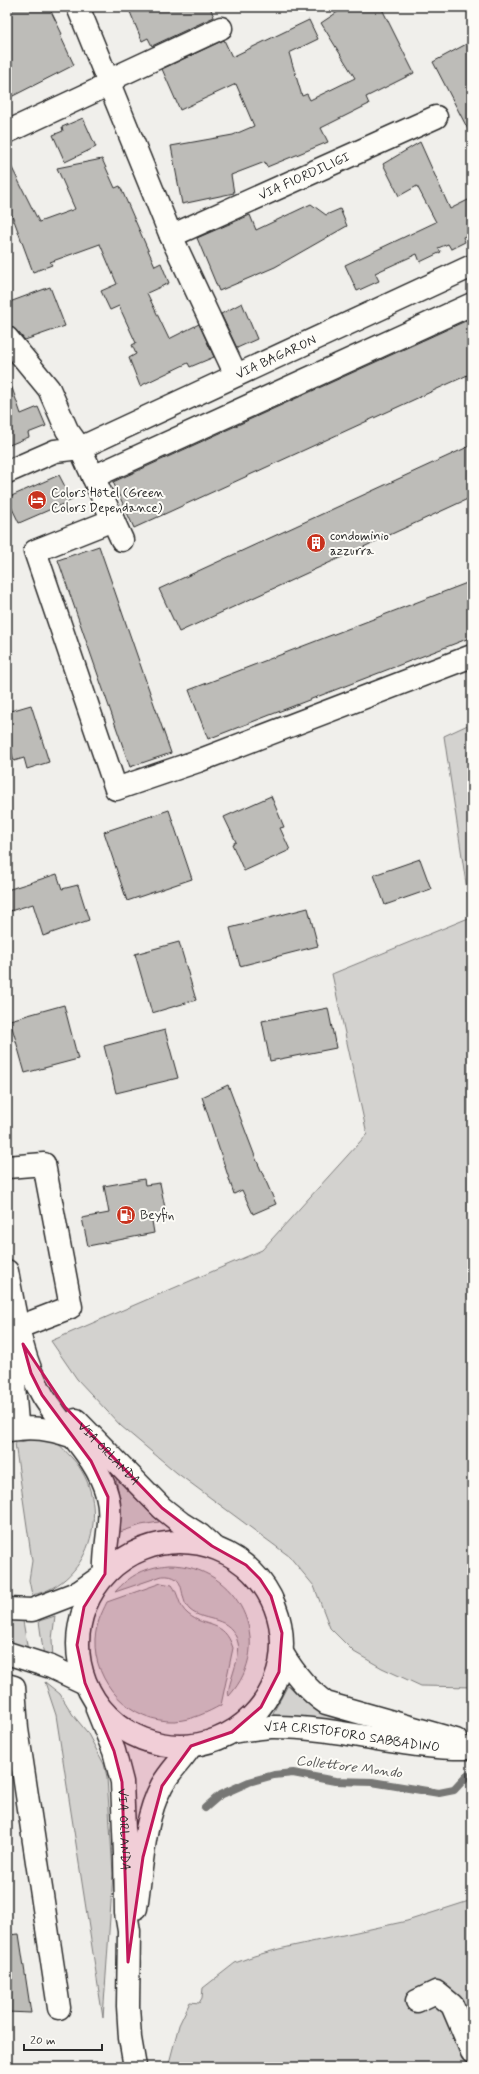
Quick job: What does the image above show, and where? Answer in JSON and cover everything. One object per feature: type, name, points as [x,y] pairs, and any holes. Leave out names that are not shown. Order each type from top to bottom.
[{"type":"main road","points":[[78,7],[171,236],[236,376]]},
{"type":"main road","points":[[7,132],[110,84],[118,76],[221,28]]},
{"type":"main road","name":"VIA FIORDILIGI","points":[[171,236],[436,117]]},
{"type":"main road","name":"VIA BAGARON","points":[[7,472],[55,451],[80,448],[472,266]]},
{"type":"main road","points":[[93,477],[472,304]]},
{"type":"main road","points":[[7,338],[49,389],[67,430],[80,448],[122,540]]},
{"type":"main road","points":[[113,520],[35,551],[116,790],[198,761],[472,656]]},
{"type":"main road","points":[[7,1167],[44,1164],[71,1307],[19,1327],[12,1345],[13,1387],[17,1422],[9,1430]]},
{"type":"main road","name":"VIA ORLANDA","points":[[7,1271],[31,1373],[42,1395],[91,1462],[104,1484],[108,1497],[109,1515],[104,1557],[105,1574],[93,1589],[84,1607],[79,1626],[78,1645],[80,1664],[114,1751],[122,1782],[126,1914],[129,1931],[129,2025],[135,2067]]},
{"type":"main road","name":"VIA ORLANDA","points":[[19,1327],[40,1367],[65,1407],[89,1435],[162,1508],[200,1535],[212,1546]]},
{"type":"main road","points":[[9,1430],[27,1427],[47,1428],[71,1436]]},
{"type":"main road","points":[[7,1609],[32,1610],[79,1592],[105,1574],[119,1561],[136,1551],[155,1544],[174,1541],[194,1542],[212,1546],[236,1558],[260,1579],[271,1596],[278,1614],[282,1633],[282,1653],[279,1672],[261,1707],[248,1721],[232,1732],[214,1741],[191,1746],[176,1747],[157,1744],[138,1738],[121,1728],[106,1716],[90,1692],[51,1667],[7,1653]]},
{"type":"main road","name":"VIA CRISTOFORO SABBADINO","points":[[282,1653],[290,1666],[312,1694],[326,1703],[472,1747]]},
{"type":"main road","points":[[10,1686],[59,2008]]},
{"type":"main road","name":"VIA CRISTOFORO SABBADINO","points":[[232,1732],[271,1727],[298,1728],[332,1732],[405,1745],[443,1749],[472,1747]]},
{"type":"main road","name":"VIA ORLANDA","points":[[128,1962],[134,1933],[143,1857],[154,1807],[162,1786],[191,1746]]},
{"type":"main road","points":[[417,2001],[436,1992],[452,2005],[472,2052]]},
{"type":"highlighted area","points":[[23,1344],[65,1407],[162,1508],[212,1546],[246,1565],[260,1579],[271,1596],[282,1633],[279,1672],[261,1707],[232,1732],[191,1746],[162,1786],[143,1857],[128,1962],[122,1782],[114,1751],[85,1683],[77,1645],[84,1607],[105,1574],[108,1497],[91,1461],[42,1395],[31,1373]]},
{"type":"shaded area","points":[[472,723],[472,1687],[421,1686],[382,1668],[354,1652],[330,1628],[314,1586],[289,1556],[177,1473],[121,1426],[77,1379],[51,1341],[262,1250],[367,1134],[332,974],[471,917],[444,736]]},
{"type":"shaded area","points":[[39,1438],[52,1440],[59,1445],[72,1458],[85,1476],[92,1496],[93,1518],[90,1538],[82,1558],[70,1575],[53,1587],[32,1595],[29,1580],[32,1561],[15,1443]]},
{"type":"shaded area","points":[[116,1478],[159,1522],[141,1525],[120,1532],[120,1503]]},
{"type":"shaded area","points":[[169,1565],[193,1568],[214,1578],[231,1592],[243,1611],[249,1631],[250,1653],[243,1675],[229,1696],[229,1687],[239,1649],[235,1634],[230,1627],[217,1620],[203,1617],[190,1610],[186,1605],[179,1583],[176,1579],[170,1576],[162,1576],[115,1592],[139,1573],[153,1568]]},
{"type":"shaded area","points":[[161,1583],[172,1585],[180,1604],[188,1614],[201,1622],[220,1628],[229,1639],[233,1648],[221,1705],[199,1716],[175,1721],[159,1720],[130,1708],[108,1685],[100,1671],[96,1655],[96,1629],[107,1602]]},
{"type":"shaded area","points":[[55,1616],[52,1639],[53,1660],[44,1657],[39,1621]]},
{"type":"shaded area","points":[[7,1620],[23,1621],[28,1651],[7,1644]]},
{"type":"shaded area","points":[[45,1682],[60,1694],[73,1715],[87,1732],[104,1764],[107,1777],[113,1874],[103,2018],[56,1715]]},
{"type":"shaded area","points":[[288,1685],[309,1705],[343,1722],[272,1715]]},
{"type":"shaded area","points":[[472,1900],[472,2067],[168,2067],[179,2025],[190,2002],[199,2003],[202,1998],[203,1988],[235,1963],[279,1949],[407,1921]]},
{"type":"building","points":[[7,7],[49,7],[62,34],[60,35],[74,65],[7,99]]},
{"type":"building","points":[[128,7],[210,7],[214,17],[152,46],[148,38],[142,41]]},
{"type":"building","points":[[345,7],[381,7],[414,73],[366,97],[369,104],[321,128],[328,142],[267,167],[265,162],[231,175],[234,193],[182,204],[171,146],[233,135],[254,126],[236,84],[180,110],[162,69],[224,40],[232,57],[309,20],[318,39],[289,53],[302,96],[307,94],[310,100],[355,78],[321,23]]},
{"type":"building","points":[[472,41],[472,137],[433,62]]},
{"type":"building","points":[[83,118],[96,147],[65,162],[53,135],[63,131],[62,127]]},
{"type":"building","points":[[420,142],[450,209],[472,198],[472,233],[463,237],[465,242],[451,249],[448,244],[438,248],[441,252],[420,262],[417,254],[375,273],[379,281],[357,291],[345,265],[436,222],[417,186],[399,196],[383,164]]},
{"type":"building","points":[[7,158],[39,222],[75,209],[57,168],[102,159],[115,188],[120,186],[155,266],[161,263],[169,283],[147,293],[169,339],[199,324],[214,357],[190,367],[188,363],[140,386],[129,358],[136,354],[132,345],[136,343],[119,306],[110,310],[101,291],[117,284],[100,244],[50,262],[52,265],[33,272],[12,215],[7,217]]},
{"type":"building","points":[[311,204],[326,215],[340,209],[347,226],[275,267],[219,291],[197,238],[250,215],[256,230]]},
{"type":"building","points":[[50,287],[65,326],[25,340],[16,330],[7,326],[7,303]]},
{"type":"building","points":[[242,303],[257,339],[237,348],[221,314]]},
{"type":"building","points":[[472,318],[472,373],[134,528],[113,482]]},
{"type":"building","points":[[10,382],[21,414],[38,407],[46,426],[28,433],[29,437],[7,446],[7,383]]},
{"type":"building","name":"condominio azzurra","points":[[472,445],[472,497],[179,632],[159,589]]},
{"type":"building","points":[[59,475],[72,500],[19,523],[7,498]]},
{"type":"building","points":[[99,546],[171,753],[130,767],[58,560]]},
{"type":"building","points":[[472,581],[472,637],[208,739],[189,690]]},
{"type":"building","points":[[31,705],[49,762],[27,769],[24,758],[14,761],[7,737],[7,712]]},
{"type":"building","points":[[271,796],[284,827],[280,828],[290,850],[244,871],[232,844],[236,842],[224,817]]},
{"type":"building","points":[[169,810],[192,879],[127,901],[104,832]]},
{"type":"building","points":[[420,859],[431,889],[385,905],[374,875]]},
{"type":"building","points":[[57,874],[62,889],[78,885],[89,920],[43,936],[33,904],[7,912],[7,890]]},
{"type":"building","points":[[308,908],[318,946],[240,966],[230,928]]},
{"type":"building","points":[[179,942],[196,1000],[152,1013],[135,954]]},
{"type":"building","points":[[64,1005],[78,1059],[25,1073],[10,1020]]},
{"type":"building","points":[[328,1008],[336,1048],[270,1061],[262,1021]]},
{"type":"building","points":[[165,1030],[178,1078],[116,1093],[104,1046]]},
{"type":"building","points":[[228,1085],[256,1159],[276,1204],[253,1214],[242,1190],[234,1194],[202,1097]]},
{"type":"building","points":[[144,1179],[145,1185],[160,1183],[167,1218],[152,1221],[154,1233],[88,1246],[82,1218],[109,1213],[104,1186]]},
{"type":"building","points":[[19,1934],[31,2013],[7,2012],[7,1935]]},
{"type":"waterway","name":"Collettore Mondo","points":[[205,1808],[220,1795],[249,1782],[274,1775],[293,1773],[335,1781],[372,1782],[439,1793],[454,1790],[467,1776]]},
{"type":"place","name":"Colors Hôtel (Green Colors Dependance)","points":[[37,500]]},
{"type":"place","name":"condominio azzurra","points":[[316,543]]},
{"type":"place","name":"Beyfin","points":[[126,1215]]}]
